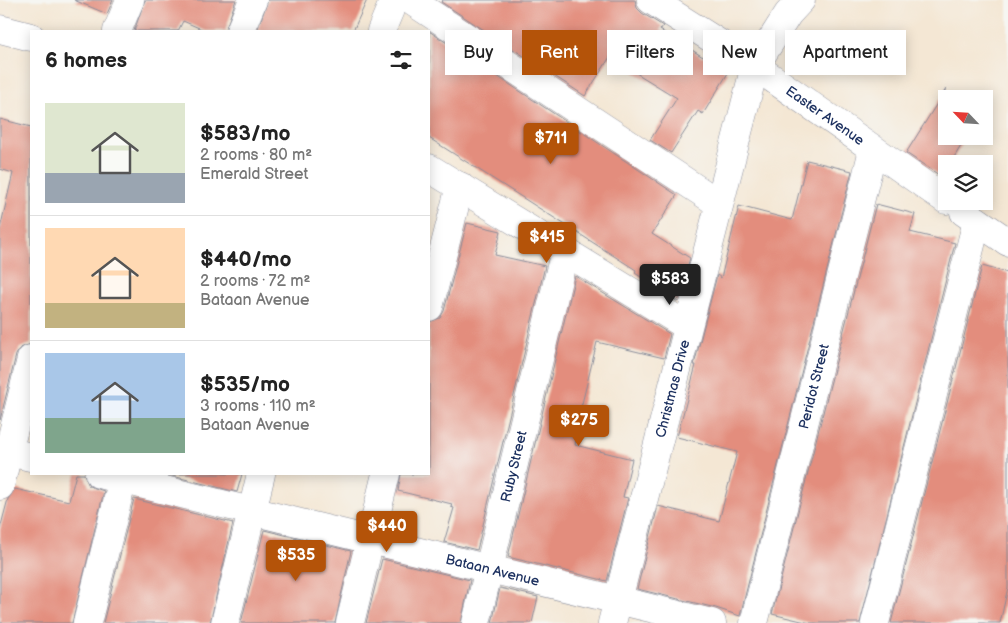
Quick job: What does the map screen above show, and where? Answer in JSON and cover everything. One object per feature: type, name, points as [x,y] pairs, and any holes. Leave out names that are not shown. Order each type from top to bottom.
[{"type":"street","points":[[117,30],[130,0]]},
{"type":"street","points":[[240,30],[254,0]]},
{"type":"street","points":[[381,30],[394,0]]},
{"type":"street","points":[[410,0],[718,203]]},
{"type":"street","name":"Easter Avenue","points":[[651,0],[703,33]]},
{"type":"street","name":"Christmas Drive","points":[[775,36],[794,7]]},
{"type":"street","points":[[0,29],[30,37]]},
{"type":"street","name":"Christmas Drive","points":[[615,611],[686,326],[753,75]]},
{"type":"street","name":"Easter Avenue","points":[[768,75],[938,195]]},
{"type":"street","name":"Peridot Street","points":[[754,623],[873,150]]},
{"type":"street","points":[[430,169],[686,326]]},
{"type":"street","points":[[430,303],[460,186]]},
{"type":"street","name":"Easter Avenue","points":[[960,210],[1008,242]]},
{"type":"street","points":[[875,623],[977,221]]},
{"type":"street","name":"Ruby Street","points":[[476,623],[565,250]]},
{"type":"street","points":[[0,486],[13,453],[30,364]]},
{"type":"street","points":[[225,623],[261,475]]},
{"type":"street","points":[[350,623],[368,541],[386,475]]},
{"type":"street","points":[[87,623],[115,476]]},
{"type":"street","name":"Bataan Avenue","points":[[115,476],[252,509],[368,541],[488,569],[615,611],[712,623]]},
{"type":"building","points":[[74,0],[113,0],[107,14]]},
{"type":"building","points":[[145,0],[236,0],[225,30],[204,30],[183,21],[178,30],[134,30]]},
{"type":"building","points":[[268,0],[367,0],[353,30],[257,30]]},
{"type":"building","points":[[443,0],[635,0],[637,8],[642,13],[663,26],[660,30],[607,30],[607,62],[585,96],[553,75],[597,75],[597,30],[522,30],[522,55],[512,48],[512,30],[484,30],[441,2]]},
{"type":"building","points":[[430,32],[445,42],[445,75],[496,75],[677,195],[652,234],[690,258],[678,302],[635,273],[636,270],[430,139]]},
{"type":"building","points":[[693,51],[703,57],[703,75],[727,75],[703,114],[698,111],[671,153],[650,140],[677,98],[639,75],[693,75]]},
{"type":"building","points":[[938,102],[938,145],[962,145],[955,155],[938,155],[938,174],[906,153]]},
{"type":"building","points":[[0,119],[30,127],[30,344],[20,348],[16,355],[0,420],[0,229],[13,173],[0,169]]},
{"type":"building","points":[[807,160],[852,171],[740,616],[716,608],[637,589],[658,506],[719,521],[737,452],[677,437],[696,365],[694,365],[717,275],[721,278],[739,206],[792,220]]},
{"type":"building","points":[[876,204],[915,214],[910,232],[955,243],[860,623],[810,623],[772,614]]},
{"type":"building","points":[[467,223],[501,231],[495,255],[545,266],[477,550],[444,542],[454,508],[451,507],[452,504],[398,491],[401,475],[430,475],[430,322],[440,318],[444,311]]},
{"type":"building","points":[[982,266],[1008,273],[1008,587],[1000,623],[891,623]]},
{"type":"building","points":[[575,276],[670,334],[664,358],[597,342],[577,424],[579,425],[575,445],[632,459],[623,497],[628,498],[607,581],[508,557]]},
{"type":"building","points":[[76,475],[84,475],[89,486],[104,491],[72,623],[0,623],[0,529],[8,499],[15,489],[69,501]]},
{"type":"building","points":[[168,475],[242,475],[237,492]]},
{"type":"building","points":[[134,499],[233,523],[210,623],[103,623]]},
{"type":"building","points":[[264,530],[351,551],[335,623],[241,623]]},
{"type":"building","points":[[382,559],[470,580],[461,623],[366,623]]},
{"type":"building","points":[[500,588],[538,597],[532,623],[492,623]]}]
